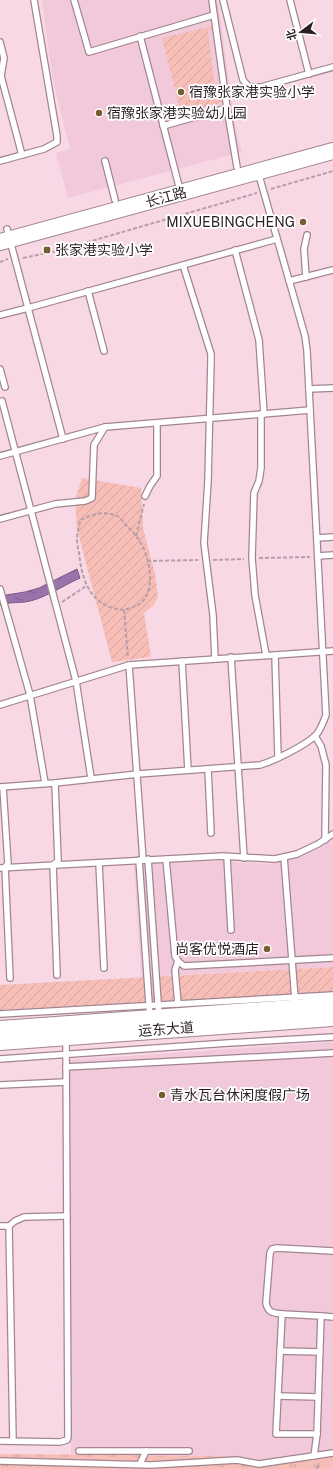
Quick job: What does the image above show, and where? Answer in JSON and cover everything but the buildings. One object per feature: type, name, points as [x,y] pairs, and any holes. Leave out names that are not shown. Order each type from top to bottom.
[{"type":"street","name":"长江路","points":[[4,235],[180,188],[237,167],[333,141]]},
{"type":"street","name":"长江路","points":[[4,235],[115,200],[258,172],[333,151]]},
{"type":"street","name":"运东大道","points":[[0,1028],[154,1011],[295,1002],[333,1005]]},
{"type":"street","name":"运东大道","points":[[0,1042],[333,1018]]},
{"type":"lane","points":[[0,161],[44,150],[57,142],[34,0]]},
{"type":"lane","points":[[74,0],[89,52],[214,15]]},
{"type":"lane","points":[[212,0],[237,167]]},
{"type":"lane","points":[[224,0],[243,80],[249,87],[261,87],[333,67]]},
{"type":"lane","points":[[290,0],[309,74]]},
{"type":"lane","points":[[140,36],[180,188]]},
{"type":"lane","points":[[0,42],[4,58],[1,76],[22,155]]},
{"type":"lane","points":[[163,126],[227,108]]},
{"type":"lane","points":[[105,161],[115,200]]},
{"type":"lane","points":[[2,867],[8,864],[1,787],[56,783],[138,774],[260,765],[302,744],[315,736],[322,727],[326,715],[305,336],[258,172]]},
{"type":"lane","points":[[4,235],[15,258],[63,439]]},
{"type":"lane","points":[[306,277],[304,249],[307,235]]},
{"type":"lane","points":[[0,315],[277,239]]},
{"type":"lane","points":[[235,250],[259,340],[263,414],[261,468],[259,481],[254,493],[252,558],[255,594],[266,655]]},
{"type":"lane","points":[[183,265],[211,354],[210,418],[204,543],[213,615],[215,659]]},
{"type":"lane","points":[[289,281],[333,270]]},
{"type":"lane","points":[[88,291],[104,351]]},
{"type":"lane","points":[[0,369],[5,387]]},
{"type":"lane","points":[[309,388],[333,388]]},
{"type":"lane","points":[[2,401],[76,681],[91,778]]},
{"type":"lane","points":[[0,456],[105,427],[310,410]]},
{"type":"lane","points":[[145,496],[157,476],[157,423]]},
{"type":"lane","points":[[0,520],[55,504],[85,501],[92,498],[94,445],[105,427]]},
{"type":"lane","points":[[317,538],[333,537]]},
{"type":"lane","points":[[318,556],[333,555]]},
{"type":"lane","points":[[0,589],[30,695],[46,783]]},
{"type":"lane","points":[[0,705],[129,665],[333,651]]},
{"type":"lane","points":[[274,655],[278,757]]},
{"type":"lane","points":[[231,657],[244,858]]},
{"type":"lane","points":[[182,661],[188,770]]},
{"type":"lane","points":[[129,665],[154,1011]]},
{"type":"lane","points":[[315,736],[321,746],[326,765],[325,840]]},
{"type":"lane","points":[[208,769],[211,833]]},
{"type":"lane","points":[[53,865],[58,861],[56,783]]},
{"type":"lane","points":[[2,867],[228,857],[275,859],[297,854],[318,844],[333,834]]},
{"type":"lane","points":[[228,857],[231,930]]},
{"type":"lane","points":[[284,857],[295,1002]]},
{"type":"lane","points":[[166,859],[175,956],[184,966],[333,958]]},
{"type":"lane","points":[[143,860],[154,1011]]},
{"type":"lane","points":[[99,863],[104,968]]},
{"type":"lane","points":[[53,865],[57,975]]},
{"type":"lane","points":[[2,867],[10,978]]},
{"type":"lane","points":[[178,961],[175,970],[178,1004]]},
{"type":"lane","points":[[0,1014],[154,1011],[178,1004],[295,1002],[333,994]]},
{"type":"lane","points":[[0,1441],[60,1442],[67,1440],[68,1437],[66,1037]]},
{"type":"lane","points":[[0,1059],[333,1037]]},
{"type":"lane","points":[[66,1067],[333,1053]]},
{"type":"lane","points":[[0,1085],[66,1082]]},
{"type":"lane","points":[[0,1226],[9,1226],[15,1221],[24,1217],[67,1216]]},
{"type":"lane","points":[[9,1226],[13,1441]]},
{"type":"lane","points":[[333,1250],[272,1249],[270,1253],[266,1303],[267,1309],[270,1312],[333,1317]]},
{"type":"lane","points":[[282,1314],[276,1434],[316,1434]]},
{"type":"lane","points":[[314,1456],[321,1316]]},
{"type":"lane","points":[[280,1351],[320,1352]]},
{"type":"lane","points":[[278,1396],[318,1397]]},
{"type":"lane","points":[[79,1451],[189,1451]]},
{"type":"lane","points":[[140,1464],[146,1451]]},
{"type":"lane","points":[[0,1461],[140,1464],[237,1460],[259,1464],[333,1453]]},
{"type":"path","points":[[0,262],[57,251],[333,171]]},
{"type":"path","points":[[136,536],[145,496]]},
{"type":"path","points":[[102,513],[119,517],[140,541],[147,561],[150,574],[149,589],[143,601],[124,610],[115,609],[99,601],[86,586],[82,577],[77,537],[81,520],[90,515],[102,513]]},
{"type":"path","points":[[147,561],[318,556]]},
{"type":"path","points":[[56,606],[86,586]]},
{"type":"path","points":[[124,610],[129,665]]},
{"type":"shaded area","name":"宿豫张家港实验小学","points":[[42,0],[218,0],[234,121],[242,152],[68,198],[56,153],[70,149],[52,76]]},
{"type":"shaded area","points":[[333,840],[333,967],[141,977],[134,865],[223,861],[267,864],[296,859],[323,847]]},
{"type":"shaded area","points":[[333,1042],[333,1450],[260,1461],[237,1456],[71,1454],[68,1060]]},
{"type":"green space","points":[[213,26],[215,29],[208,30],[216,100],[222,100],[222,102],[181,113],[162,38]]},
{"type":"green space","points":[[82,478],[141,488],[143,528],[155,574],[158,597],[153,606],[144,613],[151,657],[112,662],[77,529],[75,500]]},
{"type":"green space","points":[[333,967],[333,992],[0,1010],[0,985]]},
{"type":"green space","points":[[333,1450],[333,1469],[0,1469],[0,1454],[237,1456],[260,1461]]},
{"type":"water","points":[[77,569],[80,578],[46,595],[32,601],[6,603],[0,605],[0,596],[39,588]]},
{"type":"place","name":"宿豫张家港实验小学","points":[[181,92]]},
{"type":"place","name":"宿豫张家港实验幼儿园","points":[[99,113]]},
{"type":"place","name":"MIXUEBINGCHENG","points":[[303,222]]},
{"type":"place","name":"张家港实验小学","points":[[47,250]]},
{"type":"place","name":"尚客优悦酒店","points":[[267,949]]},
{"type":"place","name":"青水瓦台休闲度假广场","points":[[162,1095]]}]
